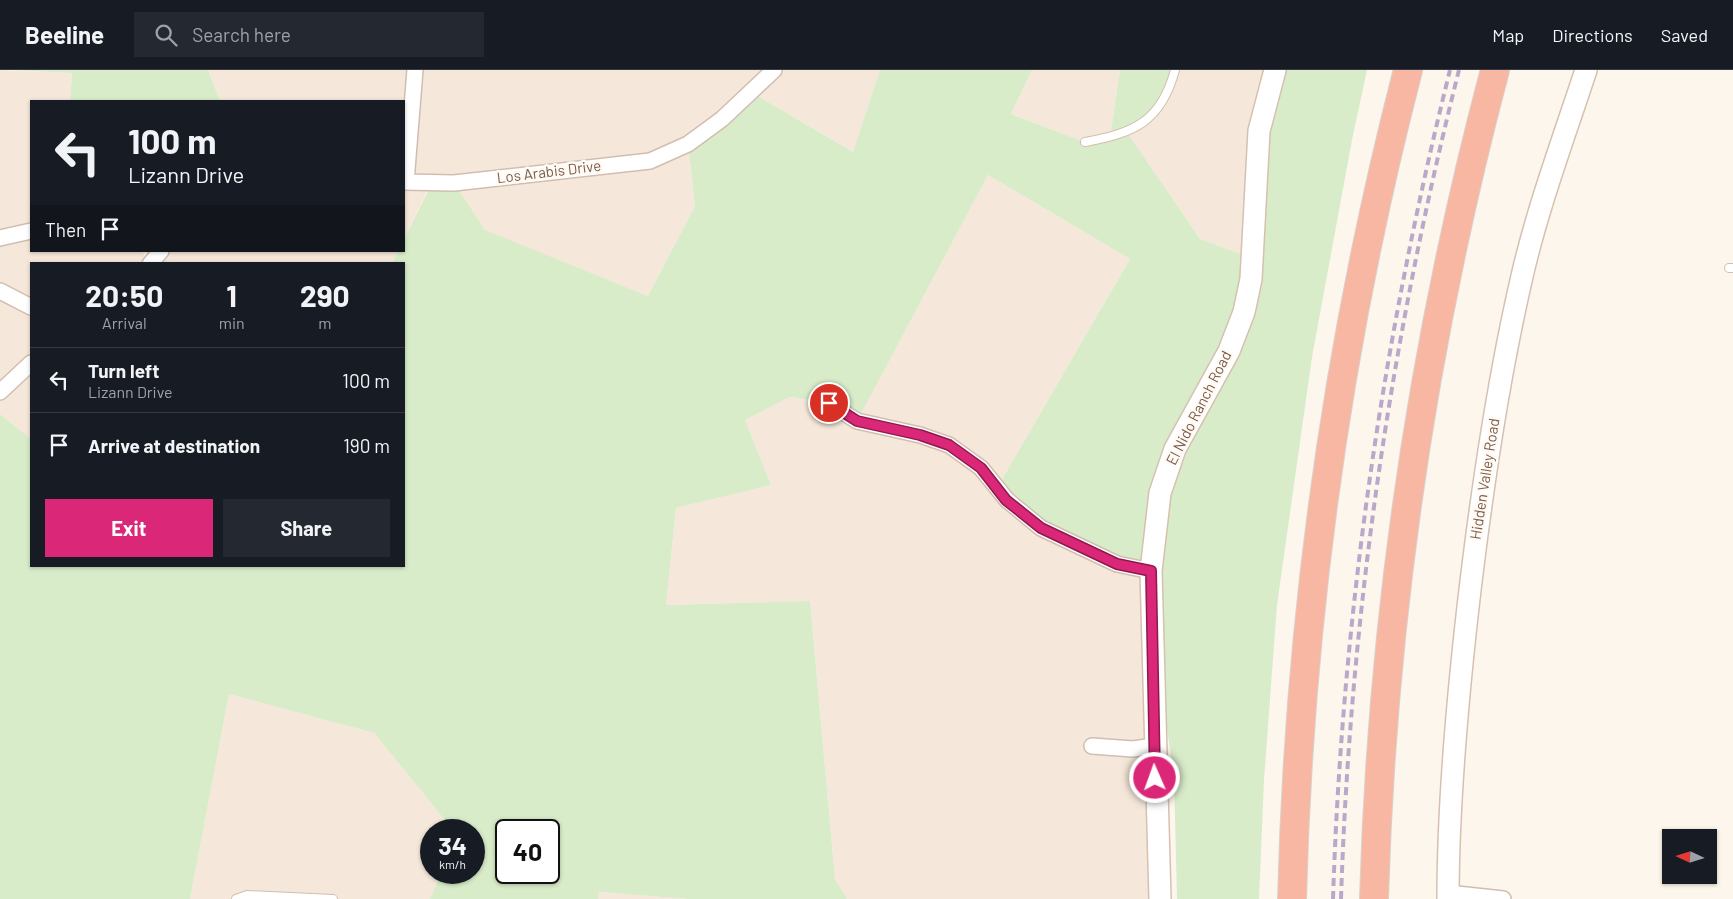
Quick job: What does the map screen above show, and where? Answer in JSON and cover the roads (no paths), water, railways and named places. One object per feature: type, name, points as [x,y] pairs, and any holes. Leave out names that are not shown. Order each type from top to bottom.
[{"type":"highway","points":[[1374,899],[1384,714],[1408,492],[1448,263],[1495,70]]},
{"type":"highway","points":[[1485,106],[1505,70]]},
{"type":"highway","points":[[1292,899],[1306,662],[1331,451],[1364,261],[1405,77]]},
{"type":"street","name":"Los Arabis Drive","points":[[415,70],[405,182],[454,184],[650,161],[695,139],[722,119],[774,70]]},
{"type":"street","name":"El Nido Ranch Road","points":[[1160,899],[1154,746],[1151,571],[1160,493],[1175,449],[1229,351],[1244,312],[1251,272],[1259,131],[1275,70]]},
{"type":"street","name":"Hidden Valley Road","points":[[1448,896],[1458,695],[1479,508],[1523,271],[1586,70]]},
{"type":"street","points":[[0,238],[30,231]]},
{"type":"street","points":[[152,262],[160,252]]},
{"type":"street","points":[[0,291],[30,306]]},
{"type":"street","points":[[0,392],[30,364]]},
{"type":"street","points":[[829,403],[857,421],[920,435],[949,445],[981,468],[1006,500],[1041,528],[1117,564],[1151,571]]},
{"type":"street","points":[[1092,746],[1133,749],[1154,746]]},
{"type":"street","points":[[1448,896],[1503,899]]},
{"type":"lane","points":[[1085,142],[1127,132],[1147,121],[1157,110],[1170,88],[1175,70]]},
{"type":"lane","points":[[236,899],[247,895],[333,899]]},
{"type":"railway","points":[[1333,899],[1338,794],[1346,690],[1356,585],[1369,482],[1385,378],[1404,275],[1450,70]]},
{"type":"railway","points":[[1341,899],[1346,794],[1354,690],[1364,585],[1378,482],[1394,378],[1413,275],[1434,172],[1459,70]]}]
